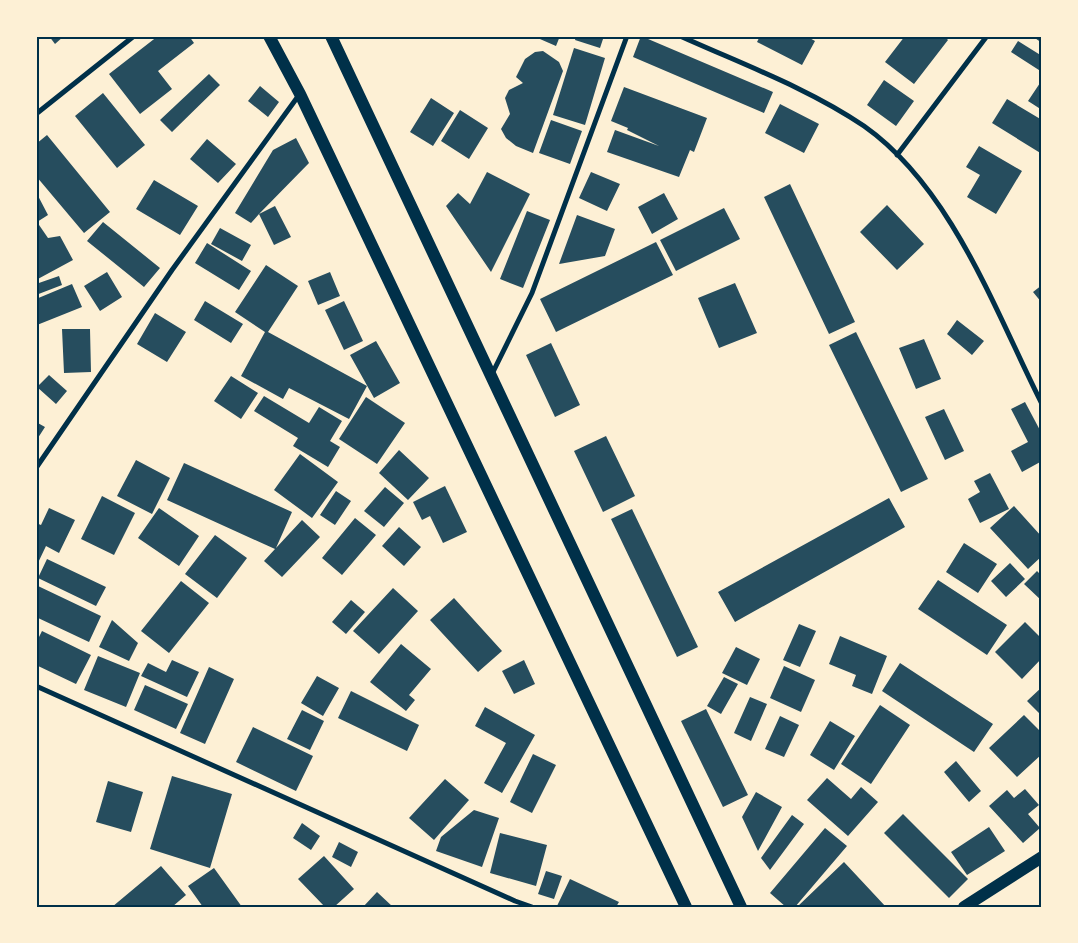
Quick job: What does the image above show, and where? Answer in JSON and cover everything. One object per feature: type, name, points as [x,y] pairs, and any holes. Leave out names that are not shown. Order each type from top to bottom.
[{"type":"main road","points":[[331,36],[741,907]]},
{"type":"main road","points":[[274,38],[686,907]]},
{"type":"main road","points":[[964,907],[1042,857]]},
{"type":"street","points":[[36,114],[134,36]]},
{"type":"street","points":[[490,377],[532,294],[627,36]]},
{"type":"street","points":[[680,36],[785,82],[824,102],[865,127],[922,180],[975,264],[1042,404]]},
{"type":"street","points":[[897,155],[987,36]]},
{"type":"street","points":[[36,468],[172,270],[300,94]]},
{"type":"street","points":[[36,686],[532,907]]},
{"type":"building","points":[[49,36],[64,36],[55,44]]},
{"type":"building","points":[[158,36],[189,36],[194,43],[158,71],[172,89],[140,114],[109,74]]},
{"type":"building","points":[[533,36],[560,36],[556,46]]},
{"type":"building","points":[[576,36],[604,36],[600,48],[575,40]]},
{"type":"building","points":[[641,36],[773,92],[764,113],[633,57]]},
{"type":"building","points":[[760,36],[806,36],[815,41],[802,65],[757,42]]},
{"type":"building","points":[[905,36],[944,36],[948,40],[914,84],[885,62]]},
{"type":"building","points":[[1032,36],[1042,36],[1042,43]]},
{"type":"building","points":[[1018,41],[1042,56],[1042,72],[1011,52]]},
{"type":"building","points":[[574,48],[605,58],[585,125],[553,115]]},
{"type":"building","points":[[543,51],[559,62],[563,71],[533,153],[516,146],[506,138],[501,129],[510,114],[505,98],[509,90],[523,83],[516,77],[525,59],[535,52]]},
{"type":"building","points":[[209,74],[220,85],[172,132],[160,120]]},
{"type":"building","points":[[884,80],[914,101],[896,126],[867,105]]},
{"type":"building","points":[[1042,80],[1042,110],[1028,101]]},
{"type":"building","points":[[260,86],[279,102],[268,117],[248,101]]},
{"type":"building","points":[[624,87],[707,118],[694,152],[690,150],[679,177],[607,152],[615,130],[659,146],[627,130],[628,128],[611,121]]},
{"type":"building","points":[[103,93],[145,145],[117,168],[75,116]]},
{"type":"building","points":[[431,98],[454,113],[433,146],[410,132]]},
{"type":"building","points":[[1007,99],[1042,120],[1042,154],[992,123]]},
{"type":"building","points":[[780,104],[819,124],[804,153],[765,133]]},
{"type":"building","points":[[460,110],[488,128],[469,159],[441,141]]},
{"type":"building","points":[[551,120],[582,131],[570,164],[539,153]]},
{"type":"building","points":[[47,135],[110,212],[84,233],[36,176],[36,144]]},
{"type":"building","points":[[296,138],[309,163],[251,223],[235,213],[273,150]]},
{"type":"building","points":[[207,139],[236,164],[218,183],[190,159]]},
{"type":"building","points":[[979,146],[1022,171],[996,214],[967,197],[980,175],[966,167]]},
{"type":"building","points":[[487,172],[530,194],[491,272],[446,206],[458,193],[470,204]]},
{"type":"building","points":[[591,172],[620,184],[607,211],[579,198]]},
{"type":"building","points":[[154,180],[198,206],[180,235],[136,209]]},
{"type":"building","points":[[790,184],[855,322],[829,334],[764,197]]},
{"type":"building","points":[[36,192],[48,215],[37,222],[48,238],[60,236],[73,260],[36,280]]},
{"type":"building","points":[[664,193],[678,219],[652,234],[638,207]]},
{"type":"building","points":[[887,205],[924,244],[897,270],[860,232]]},
{"type":"building","points":[[275,206],[291,237],[274,245],[259,214]]},
{"type":"building","points":[[724,208],[740,239],[676,271],[660,240]]},
{"type":"building","points":[[527,211],[550,220],[523,288],[500,279]]},
{"type":"building","points":[[577,215],[615,229],[605,256],[559,264]]},
{"type":"building","points":[[103,222],[160,268],[144,287],[87,241]]},
{"type":"building","points":[[220,228],[251,245],[242,261],[211,244]]},
{"type":"building","points":[[656,242],[673,275],[556,332],[540,299]]},
{"type":"building","points":[[207,243],[251,271],[239,290],[195,263]]},
{"type":"building","points":[[266,265],[298,286],[268,332],[367,386],[349,419],[289,388],[283,399],[241,376],[265,332],[235,312]]},
{"type":"building","points":[[107,272],[122,297],[100,311],[84,286]]},
{"type":"building","points":[[330,272],[340,296],[318,305],[308,281]]},
{"type":"building","points":[[59,276],[62,285],[36,295],[36,284]]},
{"type":"building","points":[[735,283],[757,333],[719,348],[698,298]]},
{"type":"building","points":[[72,284],[82,307],[37,325],[36,299]]},
{"type":"building","points":[[1042,285],[1042,303],[1033,292]]},
{"type":"building","points":[[205,301],[243,324],[231,343],[194,320]]},
{"type":"building","points":[[344,301],[363,341],[344,350],[325,310]]},
{"type":"building","points":[[155,313],[186,332],[167,362],[137,344]]},
{"type":"building","points":[[957,320],[984,341],[972,355],[947,334]]},
{"type":"building","points":[[62,329],[90,329],[91,372],[64,373]]},
{"type":"building","points":[[856,332],[928,479],[901,492],[829,345]]},
{"type":"building","points":[[924,339],[941,379],[916,389],[899,348]]},
{"type":"building","points":[[376,341],[400,383],[374,398],[350,355]]},
{"type":"building","points":[[551,343],[580,405],[555,417],[526,355]]},
{"type":"building","points":[[49,375],[67,391],[56,404],[37,387]]},
{"type":"building","points":[[231,376],[258,393],[241,419],[214,401]]},
{"type":"building","points":[[264,396],[309,423],[319,407],[342,421],[330,441],[340,447],[328,467],[293,446],[298,438],[254,411]]},
{"type":"building","points":[[366,397],[405,423],[377,464],[339,439]]},
{"type":"building","points":[[1025,402],[1042,434],[1042,461],[1022,472],[1011,451],[1028,442],[1011,409]]},
{"type":"building","points":[[944,409],[964,451],[945,460],[925,417]]},
{"type":"building","points":[[36,422],[45,427],[36,441]]},
{"type":"building","points":[[606,436],[635,496],[603,512],[574,451]]},
{"type":"building","points":[[399,450],[429,478],[408,500],[379,473]]},
{"type":"building","points":[[300,454],[338,482],[312,518],[274,490]]},
{"type":"building","points":[[136,460],[170,478],[152,514],[117,496]]},
{"type":"building","points":[[184,463],[292,512],[276,548],[302,520],[320,537],[282,577],[264,561],[275,549],[167,500]]},
{"type":"building","points":[[990,473],[1009,509],[980,523],[968,499],[980,492],[974,481]]},
{"type":"building","points":[[445,486],[467,532],[443,543],[430,516],[422,520],[413,502]]},
{"type":"building","points":[[385,487],[404,503],[384,527],[364,511]]},
{"type":"building","points":[[336,491],[351,501],[335,525],[320,515]]},
{"type":"building","points":[[102,496],[135,513],[114,555],[81,539]]},
{"type":"building","points":[[889,498],[905,527],[735,622],[718,592]]},
{"type":"building","points":[[1014,506],[1042,537],[1042,556],[1028,569],[990,528]]},
{"type":"building","points":[[49,508],[75,520],[59,553],[46,546],[36,567],[36,523],[41,525]]},
{"type":"building","points":[[159,508],[199,536],[179,566],[138,538]]},
{"type":"building","points":[[632,509],[698,647],[677,657],[611,519]]},
{"type":"building","points":[[355,518],[376,535],[342,575],[322,558]]},
{"type":"building","points":[[399,527],[421,547],[404,566],[382,546]]},
{"type":"building","points":[[215,535],[247,558],[217,598],[185,574]]},
{"type":"building","points":[[964,543],[997,564],[978,593],[946,572]]},
{"type":"building","points":[[47,559],[106,587],[96,606],[38,578]]},
{"type":"building","points":[[1010,563],[1025,579],[1006,597],[991,581]]},
{"type":"building","points":[[1037,571],[1042,576],[1042,601],[1024,584]]},
{"type":"building","points":[[938,580],[1007,625],[987,655],[918,609]]},
{"type":"building","points":[[181,581],[209,603],[169,653],[141,631]]},
{"type":"building","points":[[38,586],[101,616],[89,642],[36,617]]},
{"type":"building","points":[[393,588],[418,611],[379,654],[353,631]]},
{"type":"building","points":[[454,598],[502,651],[478,672],[430,620]]},
{"type":"building","points":[[351,600],[365,612],[346,634],[332,622]]},
{"type":"building","points":[[112,620],[138,643],[129,661],[99,647]]},
{"type":"building","points":[[1025,622],[1042,639],[1042,658],[1022,679],[995,652]]},
{"type":"building","points":[[799,624],[816,631],[800,667],[783,660]]},
{"type":"building","points":[[42,631],[91,655],[76,684],[36,665],[36,643]]},
{"type":"building","points":[[840,636],[887,656],[872,694],[852,686],[856,675],[829,664]]},
{"type":"building","points":[[401,644],[431,669],[409,695],[415,700],[406,711],[370,682]]},
{"type":"building","points":[[736,647],[760,659],[747,685],[722,673]]},
{"type":"building","points":[[98,656],[140,673],[126,707],[84,690]]},
{"type":"building","points":[[172,660],[199,672],[187,697],[141,676],[148,663],[166,672]]},
{"type":"building","points":[[524,660],[535,684],[514,694],[502,671]]},
{"type":"building","points":[[900,663],[993,724],[974,752],[882,691]]},
{"type":"building","points":[[784,666],[815,680],[801,712],[770,698]]},
{"type":"building","points":[[209,667],[234,679],[205,744],[180,733]]},
{"type":"building","points":[[317,676],[339,688],[323,716],[301,703]]},
{"type":"building","points":[[724,677],[738,684],[721,714],[707,706]]},
{"type":"building","points":[[145,685],[188,704],[176,729],[134,710]]},
{"type":"building","points":[[1042,687],[1042,716],[1027,701]]},
{"type":"building","points":[[351,691],[419,725],[407,751],[338,718]]},
{"type":"building","points":[[750,697],[767,704],[751,741],[734,733]]},
{"type":"building","points":[[880,705],[910,725],[871,784],[841,764]]},
{"type":"building","points":[[485,707],[535,735],[502,793],[484,783],[506,743],[475,726]]},
{"type":"building","points":[[706,709],[748,795],[723,807],[681,721]]},
{"type":"building","points":[[302,710],[324,721],[310,750],[287,739]]},
{"type":"building","points":[[1024,715],[1042,733],[1042,754],[1017,777],[989,748]]},
{"type":"building","points":[[780,716],[799,725],[784,757],[765,749]]},
{"type":"building","points":[[830,721],[855,736],[834,770],[810,755]]},
{"type":"building","points":[[253,727],[313,756],[296,791],[236,762]]},
{"type":"building","points":[[533,754],[556,765],[532,813],[510,802]]},
{"type":"building","points":[[956,761],[981,791],[969,802],[944,772]]},
{"type":"building","points":[[172,776],[232,794],[210,868],[150,849]]},
{"type":"building","points":[[827,778],[851,799],[861,787],[878,802],[848,836],[807,800]]},
{"type":"building","points":[[445,779],[469,800],[434,840],[409,818]]},
{"type":"building","points":[[108,781],[143,792],[131,832],[96,822]]},
{"type":"building","points":[[1025,789],[1039,805],[1028,814],[1040,828],[1023,843],[989,806],[1007,790],[1014,798]]},
{"type":"building","points":[[756,792],[782,807],[758,851],[742,817]]},
{"type":"building","points":[[474,810],[499,818],[482,867],[436,851],[441,837]]},
{"type":"building","points":[[903,814],[968,879],[949,898],[884,833]]},
{"type":"building","points":[[792,815],[804,824],[770,870],[761,858]]},
{"type":"building","points":[[302,823],[320,836],[311,850],[293,838]]},
{"type":"building","points":[[989,827],[1005,851],[967,875],[951,852]]},
{"type":"building","points":[[825,828],[847,846],[795,907],[786,907],[770,893]]},
{"type":"building","points":[[500,833],[547,845],[536,886],[490,873]]},
{"type":"building","points":[[339,842],[358,852],[351,867],[332,857]]},
{"type":"building","points":[[324,856],[354,889],[334,907],[325,907],[298,879]]},
{"type":"building","points":[[844,862],[886,907],[797,907]]},
{"type":"building","points":[[161,866],[186,895],[172,907],[112,907]]},
{"type":"building","points":[[214,868],[242,907],[203,907],[188,886]]},
{"type":"building","points":[[546,871],[562,876],[554,899],[538,894]]},
{"type":"building","points":[[570,879],[619,902],[616,907],[557,906]]},
{"type":"building","points":[[377,892],[393,907],[363,907]]}]
